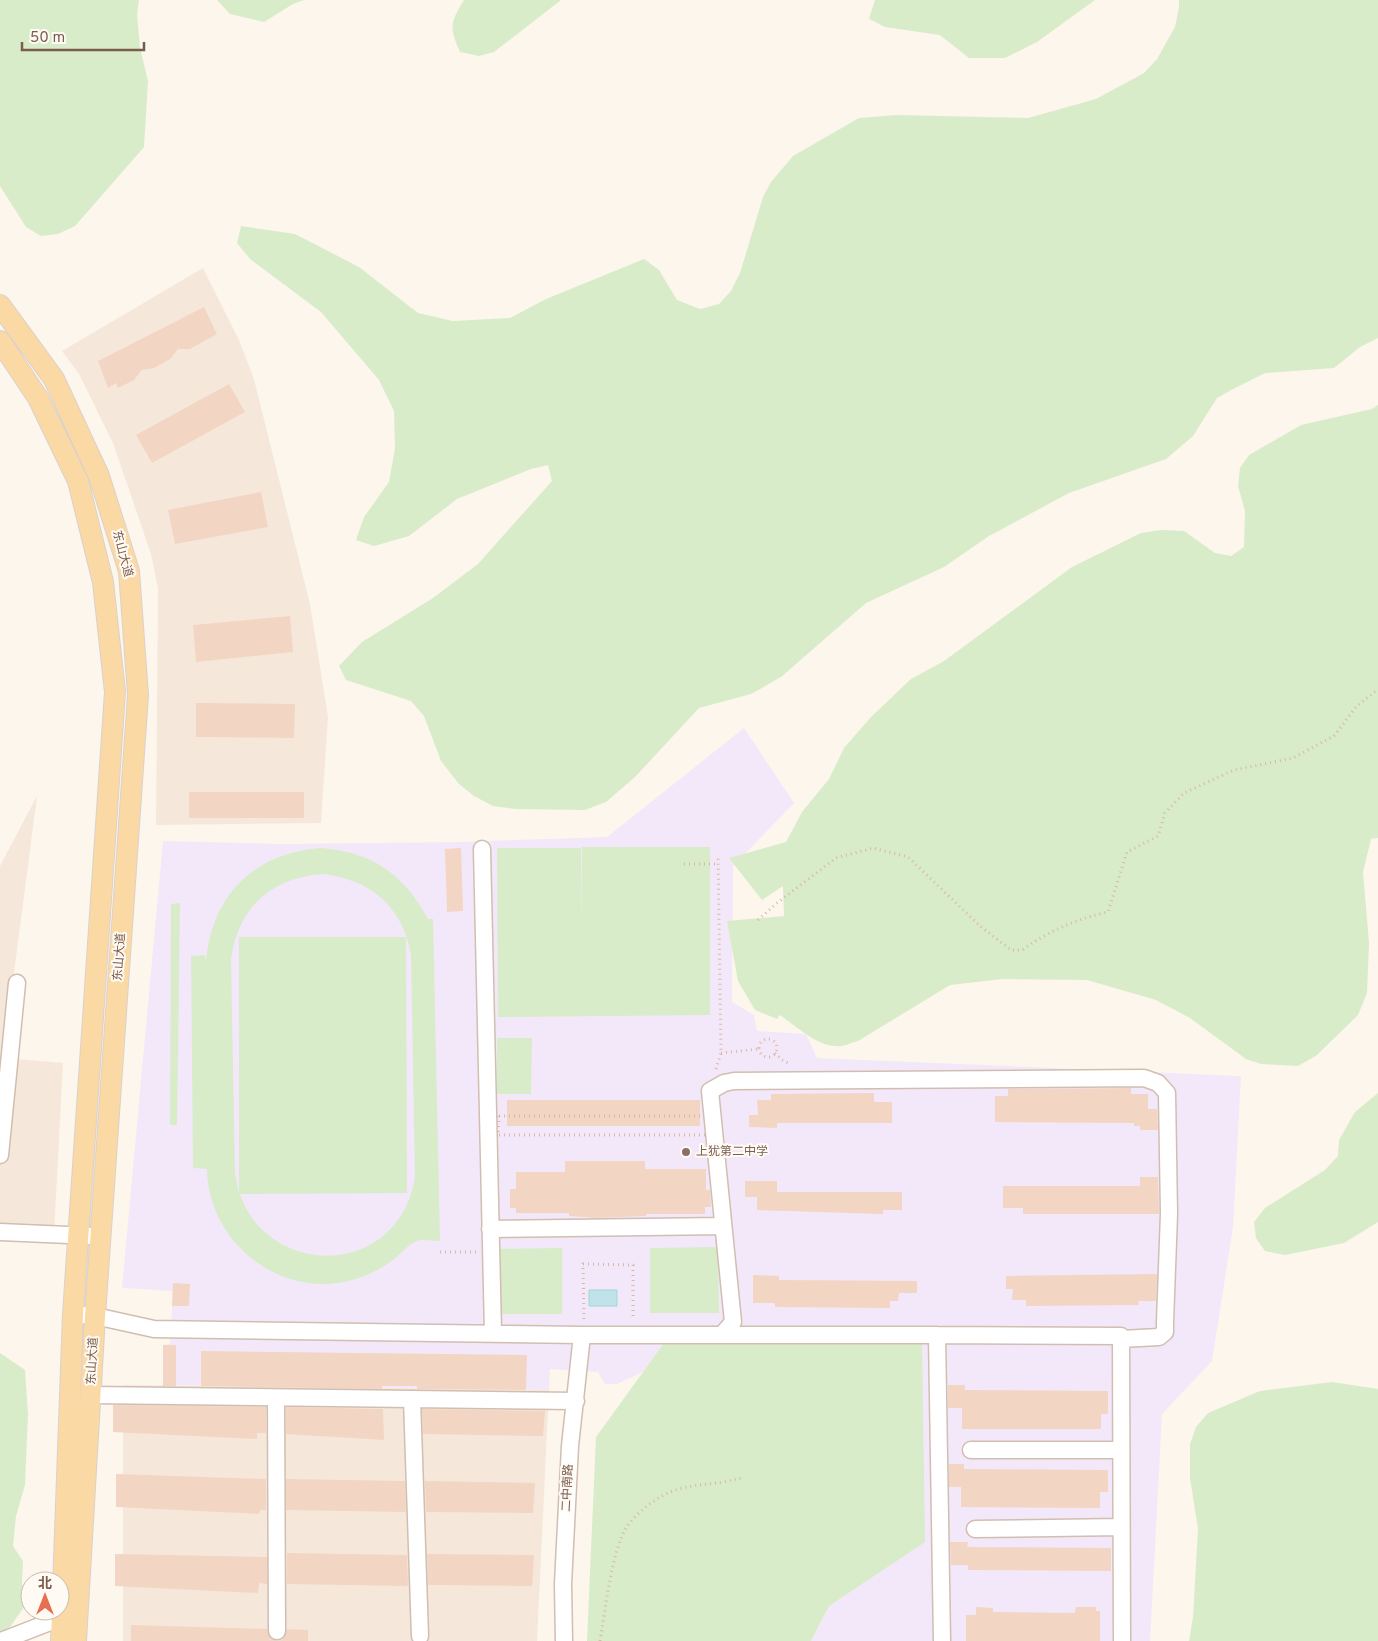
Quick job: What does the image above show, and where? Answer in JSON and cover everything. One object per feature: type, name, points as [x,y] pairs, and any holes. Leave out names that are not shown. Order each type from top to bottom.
[{"type":"main road","name":"东山大道","points":[[0,305],[54,379],[98,476],[129,571],[138,695],[95,1316],[76,1641]]},
{"type":"main road","name":"东山大道","points":[[0,342],[38,398],[78,481],[103,582],[115,692],[73,1314],[65,1571]]},
{"type":"main road","name":"东山大道","points":[[61,1641],[63,1621]]},
{"type":"street","points":[[482,849],[493,1333]]},
{"type":"street","points":[[0,1155],[17,983]]},
{"type":"street","points":[[722,1335],[733,1322],[710,1092],[724,1083],[734,1081],[1144,1078],[1158,1082],[1167,1093],[1169,1214],[1165,1332],[1159,1337],[1121,1339]]},
{"type":"street","points":[[490,1229],[723,1226]]},
{"type":"street","points":[[0,1232],[101,1236]]},
{"type":"street","points":[[73,1314],[95,1316],[154,1329],[493,1333],[583,1328],[722,1335],[1121,1336],[1122,1641]]},
{"type":"street","name":"二中南路","points":[[564,1641],[563,1584],[570,1446],[583,1328]]},
{"type":"street","points":[[937,1335],[942,1641]]},
{"type":"street","points":[[91,1395],[576,1401]]},
{"type":"street","points":[[276,1398],[277,1632]]},
{"type":"street","points":[[412,1399],[420,1636]]},
{"type":"street","points":[[971,1450],[1121,1450]]},
{"type":"street","points":[[975,1529],[1121,1527]]},
{"type":"street","points":[[1,1641],[53,1621]]},
{"type":"path","points":[[758,920],[836,858],[873,848],[908,857],[980,926],[1011,950],[1022,950],[1043,935],[1087,916],[1108,912],[1127,852],[1158,836],[1165,814],[1184,793],[1234,770],[1293,758],[1334,736],[1356,707],[1378,690]]},
{"type":"path","points":[[710,1092],[721,1053],[718,855]]},
{"type":"path","points":[[684,864],[718,864]]},
{"type":"path","points":[[770,1040],[776,1046],[775,1053],[772,1056],[766,1057],[761,1054],[759,1049],[762,1041],[770,1040]]},
{"type":"path","points":[[721,1053],[759,1049]]},
{"type":"path","points":[[775,1053],[782,1060],[795,1064]]},
{"type":"path","points":[[498,1116],[710,1116],[710,1135],[498,1135],[498,1116]]},
{"type":"path","points":[[440,1252],[478,1252]]},
{"type":"path","points":[[583,1328],[583,1264],[633,1265],[633,1320]]},
{"type":"path","points":[[600,1641],[619,1544],[627,1526],[645,1507],[670,1492],[695,1485],[742,1478]]},
{"type":"shaded area","points":[[203,268],[239,340],[254,379],[310,604],[328,717],[321,823],[156,825],[158,588],[151,554],[113,443],[79,374],[62,351]]},
{"type":"shaded area","name":"上犹第二中学","points":[[744,728],[794,803],[733,866],[732,1002],[754,1015],[757,1031],[806,1034],[817,1058],[1241,1076],[1233,1227],[1212,1361],[1162,1414],[1150,1641],[811,1641],[829,1606],[924,1542],[664,1343],[643,1372],[617,1384],[605,1384],[598,1372],[550,1369],[549,1390],[163,1385],[163,1345],[170,1344],[173,1291],[122,1288],[163,841],[283,844],[460,842],[607,837]]},
{"type":"shaded area","points":[[37,796],[3,1058],[63,1063],[54,1234],[0,1232],[0,866]]},
{"type":"shaded area","points":[[123,1385],[549,1390],[537,1641],[123,1641]]},
{"type":"green space","points":[[0,0],[139,0],[137,14],[140,48],[148,81],[144,147],[75,226],[58,234],[41,236],[26,227],[0,186]]},
{"type":"green space","points":[[217,0],[304,0],[293,4],[264,22],[230,14]]},
{"type":"green space","points":[[464,0],[561,0],[494,52],[479,56],[460,52],[454,37],[454,20]]},
{"type":"green space","points":[[875,0],[1095,0],[1037,42],[1005,58],[969,58],[940,35],[885,27],[869,19]]},
{"type":"green space","points":[[1179,0],[1378,0],[1378,338],[1360,347],[1334,368],[1265,373],[1231,390],[1217,398],[1193,436],[1166,459],[1069,493],[989,536],[944,567],[866,603],[781,677],[751,694],[699,708],[635,777],[606,802],[585,810],[515,809],[493,806],[474,796],[459,784],[441,761],[424,716],[411,701],[346,680],[339,666],[362,642],[433,598],[478,564],[552,481],[548,465],[531,469],[457,499],[409,536],[374,546],[356,540],[364,517],[389,482],[395,448],[394,411],[379,380],[321,312],[250,259],[237,243],[241,226],[295,234],[359,267],[418,313],[453,321],[510,318],[546,299],[644,259],[659,270],[677,300],[700,309],[719,304],[731,291],[740,273],[763,197],[771,182],[793,156],[859,118],[896,115],[1028,118],[1096,99],[1144,73],[1157,59],[1175,27]]},
{"type":"green space","points":[[1378,405],[1378,838],[1371,839],[1363,872],[1369,943],[1367,993],[1358,1015],[1317,1055],[1298,1066],[1261,1064],[1246,1059],[1190,1018],[1156,1000],[1087,980],[1003,979],[950,985],[858,1041],[842,1046],[834,1046],[817,1041],[780,1015],[777,1019],[755,1010],[738,981],[727,921],[784,916],[783,886],[762,900],[729,858],[786,842],[802,812],[829,779],[844,748],[871,717],[911,679],[944,661],[1072,567],[1141,533],[1161,530],[1184,531],[1215,553],[1231,556],[1244,547],[1245,511],[1238,486],[1240,468],[1249,455],[1301,425],[1372,409]]},
{"type":"green space","points":[[582,847],[710,847],[710,1015],[498,1017],[497,848],[581,848],[582,932]]},
{"type":"green space","points":[[321,848],[356,854],[371,860],[397,878],[419,903],[428,919],[433,919],[440,1241],[417,1241],[396,1258],[374,1272],[352,1280],[325,1284],[299,1281],[275,1273],[253,1259],[234,1241],[220,1220],[211,1196],[207,1169],[193,1168],[191,956],[205,955],[206,961],[210,937],[217,916],[227,898],[241,882],[257,869],[276,858]],"holes":[[[323,874],[356,882],[382,898],[392,909],[407,937],[411,954],[415,1177],[408,1202],[394,1225],[375,1242],[354,1252],[331,1256],[308,1254],[286,1246],[267,1234],[251,1216],[240,1194],[407,1193],[406,937],[239,937],[239,1193],[235,1173],[231,960],[235,941],[249,911],[273,889],[288,881],[305,876]]]},
{"type":"green space","points":[[180,903],[177,1125],[170,1125],[171,904]]},
{"type":"green space","points":[[497,1038],[532,1038],[531,1094],[497,1094]]},
{"type":"green space","points":[[1378,1093],[1378,1222],[1344,1243],[1285,1255],[1265,1251],[1256,1238],[1254,1222],[1265,1208],[1325,1170],[1338,1156],[1339,1140],[1355,1112]]},
{"type":"green space","points":[[718,1247],[719,1313],[650,1313],[650,1248]]},
{"type":"green space","points":[[562,1248],[562,1314],[494,1314],[493,1249]]},
{"type":"green space","points":[[922,1342],[925,1542],[829,1606],[811,1641],[587,1641],[596,1437],[664,1343]]},
{"type":"green space","points":[[0,1353],[25,1370],[28,1414],[25,1485],[16,1516],[13,1546],[23,1561],[23,1571],[20,1571],[20,1613],[10,1627],[0,1633]]},
{"type":"green space","points":[[1332,1382],[1378,1389],[1378,1641],[1189,1641],[1193,1617],[1198,1529],[1190,1478],[1190,1444],[1196,1427],[1208,1413],[1260,1391]]},
{"type":"water","points":[[589,1290],[617,1290],[617,1306],[589,1306]]},
{"type":"building","points":[[204,307],[217,334],[190,349],[178,349],[170,359],[154,368],[142,370],[134,380],[118,388],[116,383],[108,388],[98,361]]},
{"type":"building","points":[[229,384],[245,412],[152,463],[136,435]]},
{"type":"building","points":[[261,492],[268,527],[175,544],[168,510]]},
{"type":"building","points":[[290,616],[293,652],[196,662],[193,625]]},
{"type":"building","points":[[196,703],[295,704],[294,738],[196,737]]},
{"type":"building","points":[[189,792],[304,792],[304,818],[189,818]]},
{"type":"building","points":[[461,848],[463,911],[447,912],[445,849]]},
{"type":"building","points":[[1131,1088],[1131,1094],[1148,1094],[1148,1109],[1157,1109],[1158,1130],[1140,1130],[1140,1126],[1134,1126],[1134,1123],[995,1122],[995,1096],[1008,1096],[1008,1089]]},
{"type":"building","points":[[874,1093],[874,1102],[892,1102],[892,1123],[777,1123],[777,1128],[749,1127],[749,1115],[758,1115],[757,1100],[771,1100],[771,1094]]},
{"type":"building","points":[[507,1100],[700,1100],[700,1126],[507,1126]]},
{"type":"building","points":[[565,1161],[645,1161],[645,1169],[706,1169],[706,1190],[710,1190],[711,1207],[705,1207],[705,1214],[646,1214],[646,1216],[597,1218],[569,1216],[569,1213],[516,1213],[516,1208],[510,1208],[510,1189],[516,1189],[516,1172],[565,1172]]},
{"type":"building","points":[[1140,1177],[1158,1177],[1159,1214],[1023,1214],[1023,1208],[1003,1208],[1003,1186],[1140,1186]]},
{"type":"building","points":[[745,1181],[777,1181],[777,1192],[902,1192],[902,1210],[883,1210],[883,1214],[757,1210],[757,1197],[745,1197]]},
{"type":"building","points":[[1157,1274],[1156,1301],[1138,1301],[1139,1305],[1026,1306],[1026,1300],[1012,1300],[1013,1289],[1006,1289],[1006,1276]]},
{"type":"building","points":[[753,1275],[779,1276],[779,1280],[917,1281],[917,1293],[899,1293],[898,1301],[890,1301],[890,1308],[775,1307],[775,1303],[753,1303]]},
{"type":"building","points":[[173,1283],[190,1284],[189,1306],[172,1306]]},
{"type":"building","points":[[163,1345],[176,1345],[176,1386],[163,1386]]},
{"type":"building","points":[[201,1351],[527,1355],[526,1390],[417,1389],[417,1386],[382,1386],[382,1389],[201,1386]]},
{"type":"building","points":[[948,1385],[965,1385],[965,1390],[1108,1391],[1108,1414],[1101,1414],[1101,1429],[962,1429],[962,1408],[948,1408]]},
{"type":"building","points":[[113,1405],[266,1407],[266,1433],[257,1433],[257,1439],[113,1432]]},
{"type":"building","points":[[286,1407],[383,1409],[384,1440],[286,1434]]},
{"type":"building","points":[[422,1409],[545,1411],[543,1436],[423,1434]]},
{"type":"building","points":[[949,1464],[964,1464],[964,1469],[1108,1470],[1108,1492],[1100,1492],[1100,1508],[961,1507],[961,1487],[949,1487]]},
{"type":"building","points":[[116,1474],[266,1479],[266,1510],[260,1510],[259,1514],[116,1507]]},
{"type":"building","points":[[286,1479],[405,1481],[406,1512],[286,1510]]},
{"type":"building","points":[[425,1481],[535,1483],[533,1513],[426,1512]]},
{"type":"building","points":[[950,1542],[968,1542],[967,1547],[1111,1548],[1111,1571],[968,1570],[968,1565],[951,1565]]},
{"type":"building","points":[[287,1553],[407,1555],[408,1585],[287,1584]]},
{"type":"building","points":[[115,1554],[267,1557],[267,1584],[259,1583],[258,1593],[115,1586]]},
{"type":"building","points":[[427,1554],[534,1555],[532,1586],[428,1585]]},
{"type":"building","points":[[976,1607],[993,1608],[993,1612],[1075,1613],[1076,1607],[1096,1607],[1096,1611],[1100,1611],[1100,1641],[966,1641],[966,1615],[976,1615]]},
{"type":"building","points":[[131,1625],[267,1629],[269,1636],[277,1641],[131,1641]]},
{"type":"building","points":[[287,1629],[308,1630],[308,1641],[277,1641],[282,1640]]},
{"type":"place","name":"上犹第二中学","points":[[686,1152]]}]
